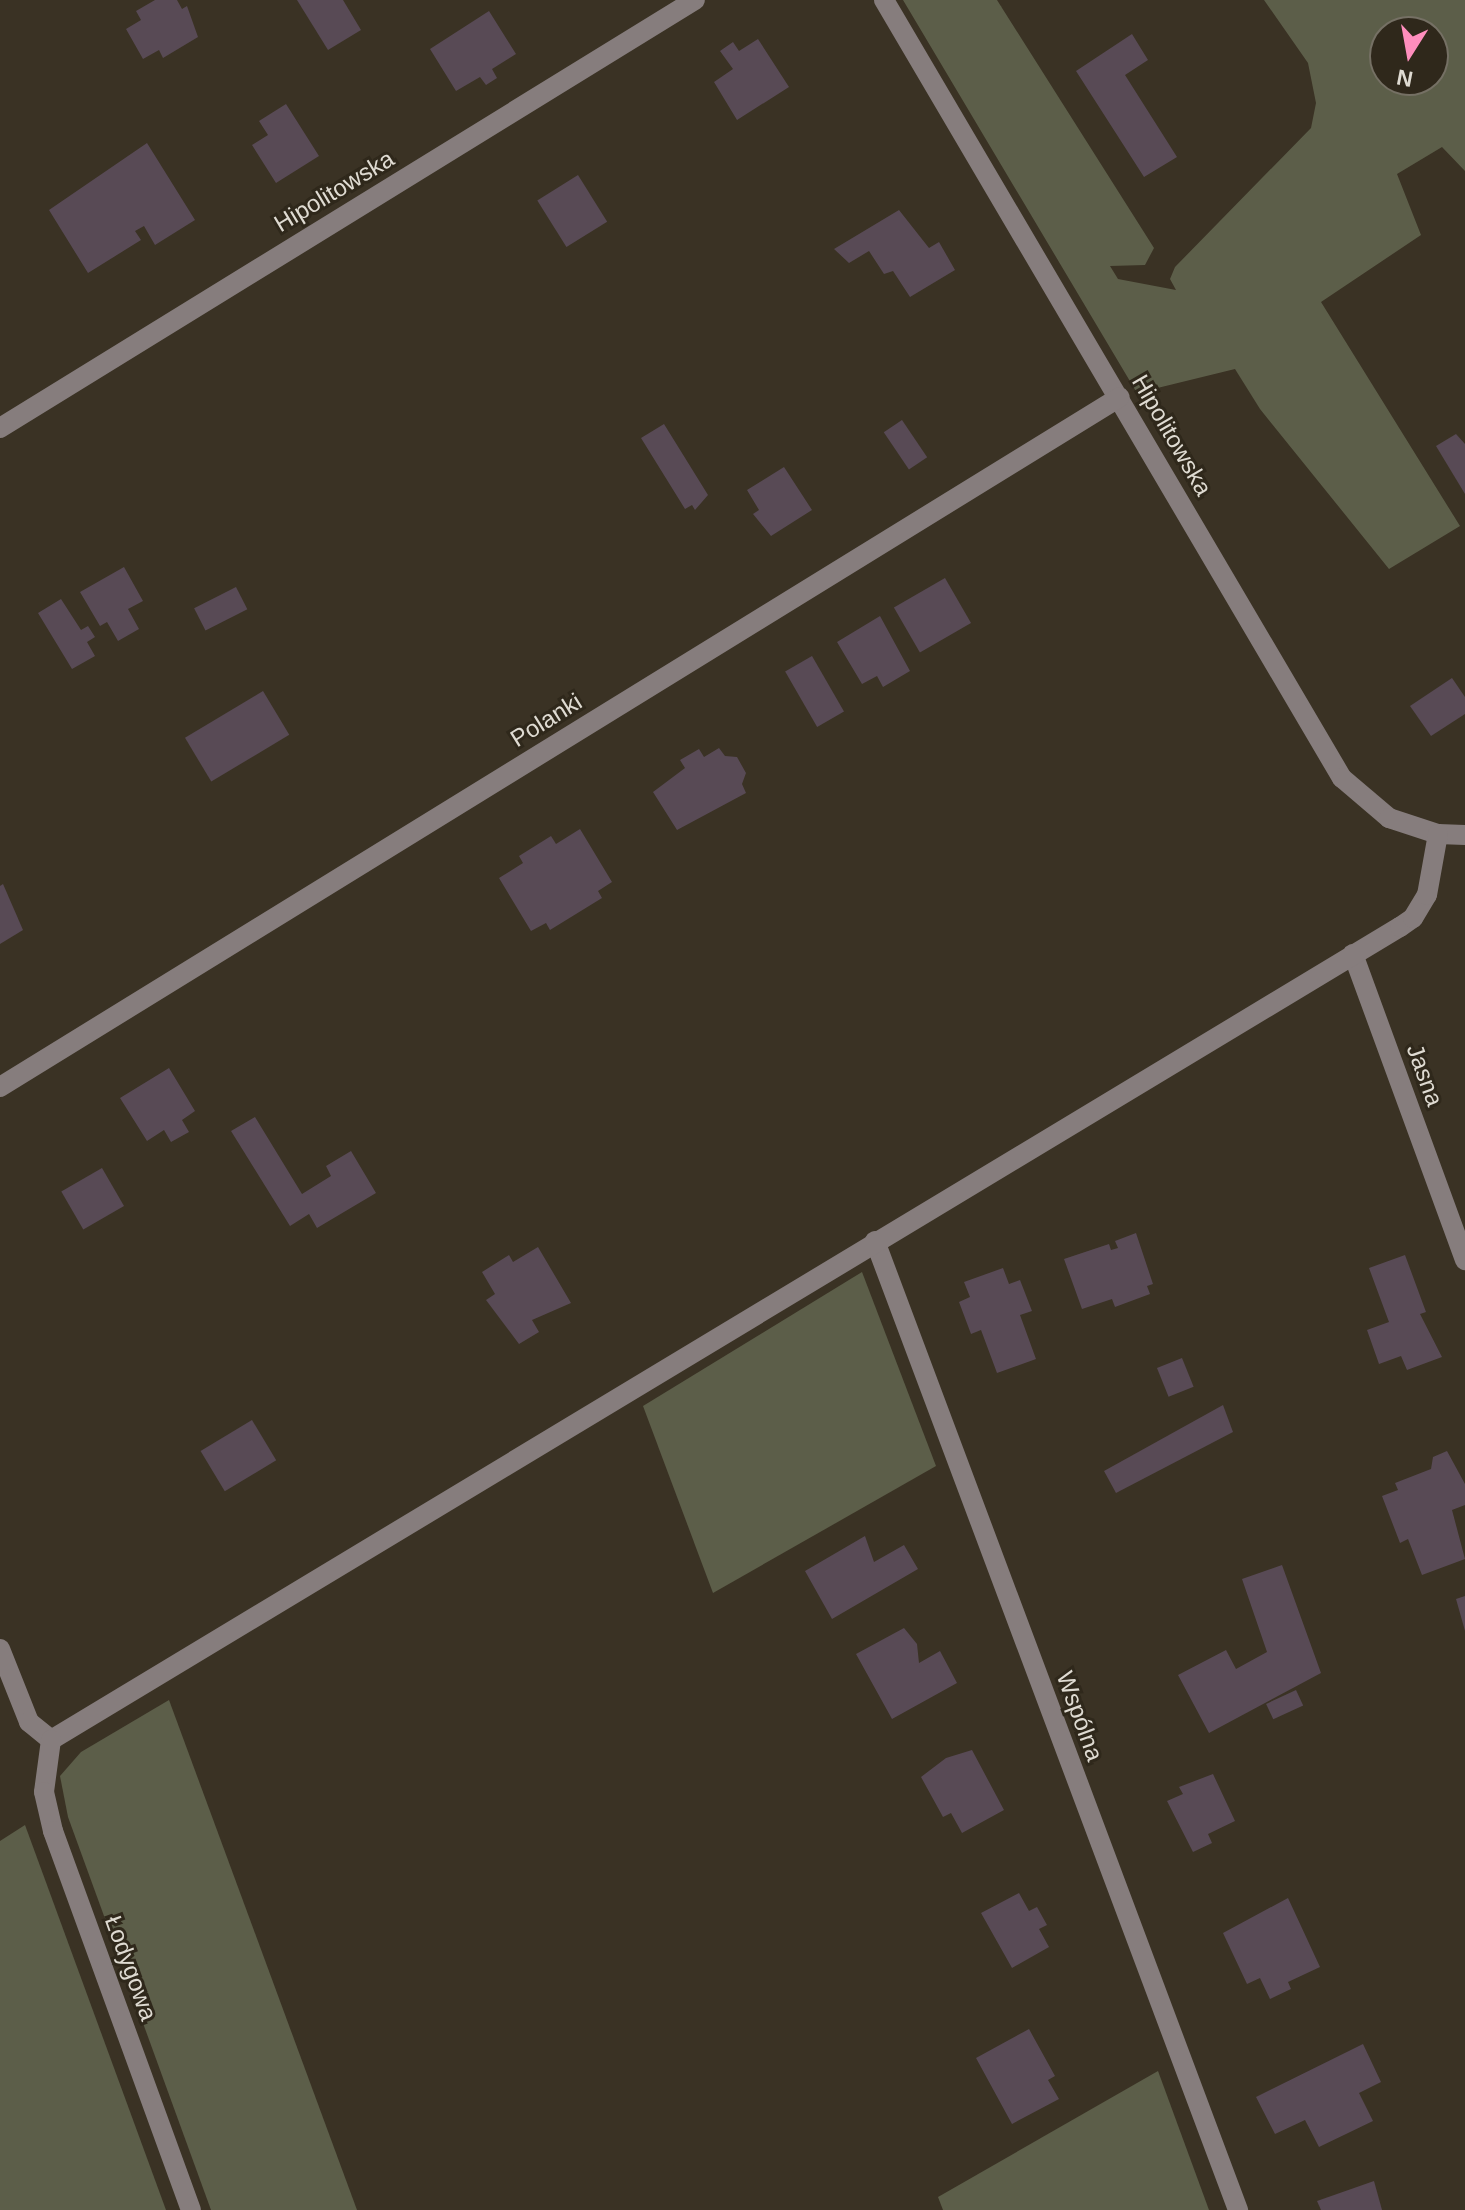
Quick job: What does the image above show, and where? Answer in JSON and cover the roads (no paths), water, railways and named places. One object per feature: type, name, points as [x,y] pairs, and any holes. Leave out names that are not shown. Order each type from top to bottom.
[{"type":"street","name":"Hipolitowska","points":[[0,428],[695,0]]},
{"type":"street","name":"Hipolitowska","points":[[884,0],[1342,778],[1389,818],[1438,834],[1465,835]]},
{"type":"street","name":"Polanki","points":[[0,1087],[1120,397]]},
{"type":"street","points":[[0,1649],[29,1722],[51,1740],[1413,918],[1427,895],[1438,834]]},
{"type":"street","name":"Jasna","points":[[1353,954],[1465,1260]]},
{"type":"street","name":"Wspólna","points":[[875,1241],[1238,2210]]},
{"type":"street","name":"Łodygowa","points":[[51,1740],[44,1792],[53,1831],[191,2210]]}]
